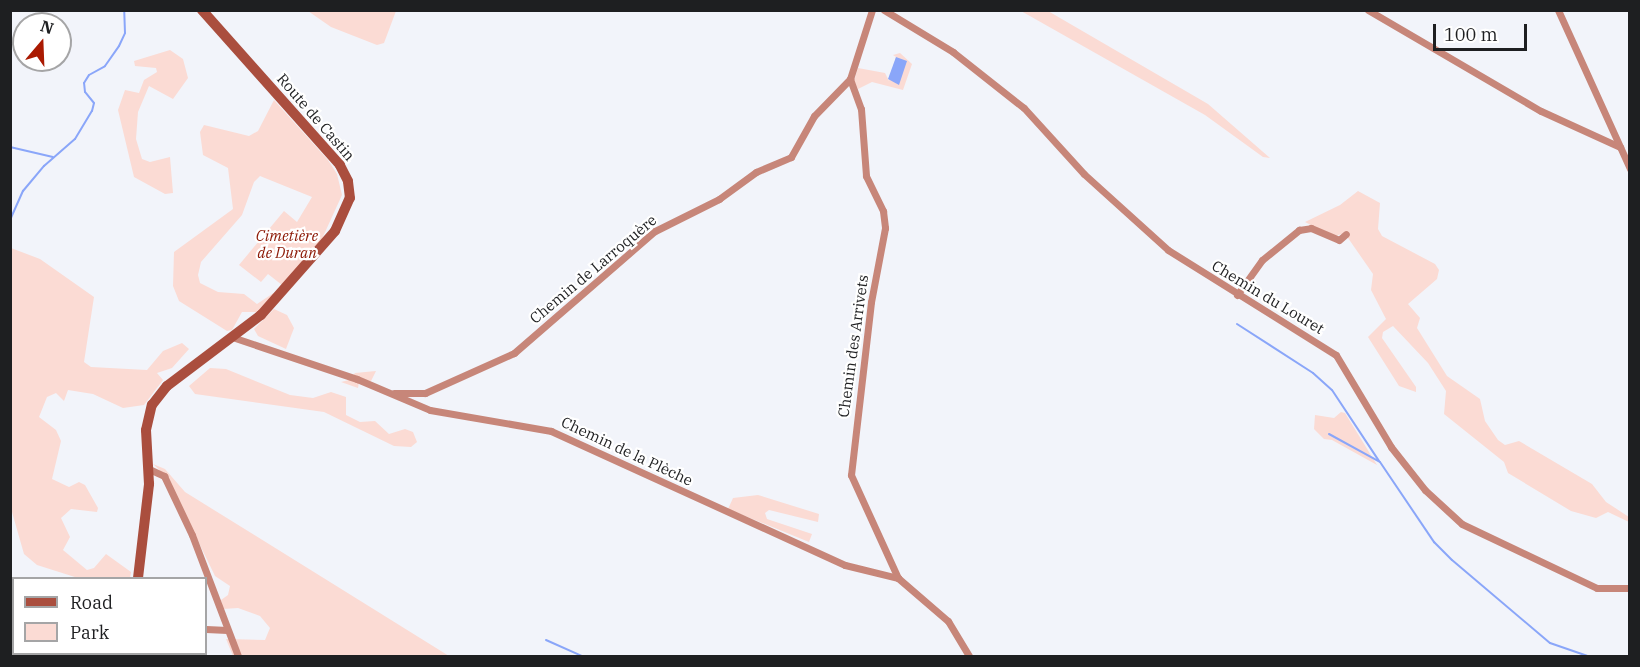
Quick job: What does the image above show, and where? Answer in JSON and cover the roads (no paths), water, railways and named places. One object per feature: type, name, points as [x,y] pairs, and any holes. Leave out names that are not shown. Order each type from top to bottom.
[{"type":"street","name":"Route de Castin","points":[[138,577],[149,469],[146,430],[159,395],[235,338],[283,292],[335,231],[348,208],[350,189],[340,165],[202,10]]},
{"type":"street","points":[[850,79],[872,10]]},
{"type":"street","name":"Chemin du Louret","points":[[884,10],[927,34],[1006,93],[1142,230],[1237,295],[1336,355],[1377,428],[1402,462],[1425,490],[1462,524],[1598,588],[1629,588]]},
{"type":"street","points":[[1368,10],[1541,111],[1620,147]]},
{"type":"street","points":[[1558,10],[1629,170]]},
{"type":"street","name":"Chemin de Larroquère","points":[[382,391],[425,393],[514,353],[655,231],[718,199],[756,172],[791,157],[814,116],[850,79]]},
{"type":"street","name":"Chemin des Arrivets","points":[[850,79],[861,109],[866,176],[883,211],[885,228],[871,302],[851,475],[898,578],[948,621],[969,657]]},
{"type":"street","points":[[1237,295],[1262,260],[1299,230],[1311,228],[1339,240],[1346,234]]},
{"type":"street","name":"Chemin de la Plèche","points":[[235,338],[357,378],[382,391],[447,414],[552,431],[834,560],[898,578]]},
{"type":"street","points":[[149,469],[164,476],[192,535],[238,657]]},
{"type":"street","points":[[207,629],[227,630]]},
{"type":"water","points":[[896,57],[907,61],[899,85],[888,79]]},
{"type":"waterway","points":[[10,220],[23,191],[44,166],[75,139],[92,111],[94,103],[85,92],[84,83],[89,75],[105,66],[119,46],[125,33],[124,10]]},
{"type":"waterway","points":[[10,147],[53,157]]},
{"type":"waterway","points":[[1237,324],[1313,373],[1332,390],[1379,461]]},
{"type":"waterway","points":[[1329,434],[1380,462],[1434,542],[1452,560],[1550,643],[1587,656]]},
{"type":"waterway","points":[[546,640],[582,656]]},
{"type":"park label","name":"Cimetière de Duran","points":[[287,244]]}]
